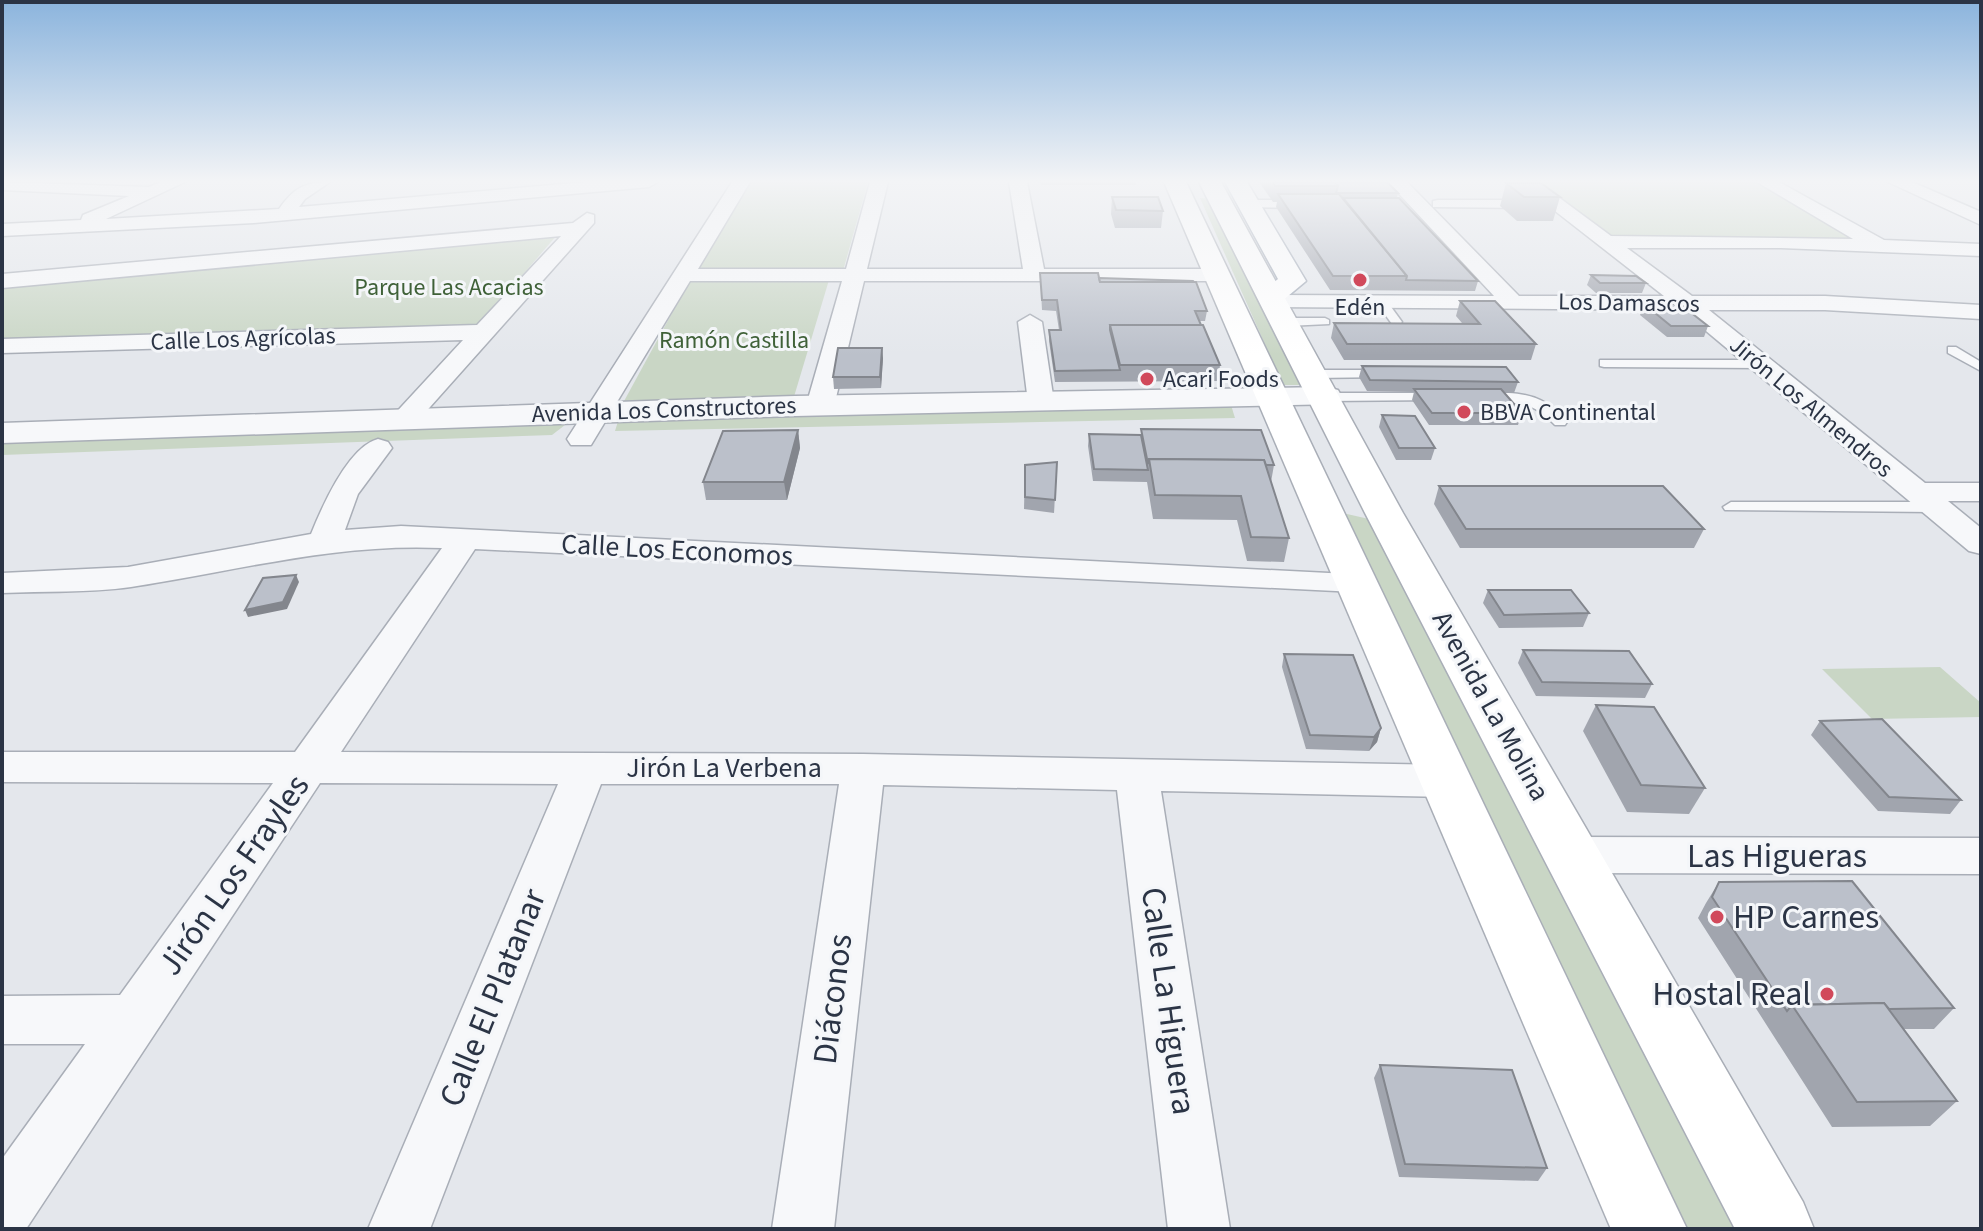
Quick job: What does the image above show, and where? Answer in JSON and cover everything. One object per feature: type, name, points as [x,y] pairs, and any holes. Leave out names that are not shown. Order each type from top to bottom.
[{"type":"main road","points":[[1200,239],[1649,1229]]},
{"type":"main road","name":"Avenida La Molina","points":[[1249,239],[1278,306],[1346,400],[1384,513],[1574,855],[1776,1229]]},
{"type":"main road","points":[[1325,515],[1328,507],[1347,502],[1372,505],[1384,513]]},
{"type":"street","points":[[2,280],[54,239]]},
{"type":"street","points":[[2,280],[452,239]]},
{"type":"street","points":[[404,419],[568,239]]},
{"type":"street","points":[[589,426],[704,239]]},
{"type":"street","points":[[820,406],[864,239]]},
{"type":"street","points":[[1029,239],[1035,275]]},
{"type":"street","points":[[1453,239],[1512,301]]},
{"type":"street","name":"Jirón Los Almendros","points":[[1603,239],[1687,303],[1981,544]]},
{"type":"street","points":[[1869,239],[1886,249]]},
{"type":"street","points":[[1607,242],[1781,242],[1886,249],[1981,250]]},
{"type":"street","points":[[681,275],[1216,275]]},
{"type":"street","name":"Los Damascos","points":[[1278,306],[1512,301],[1854,304],[1977,313]]},
{"type":"street","points":[[1030,322],[1041,402]]},
{"type":"street","name":"Calle Los Agrícolas","points":[[2,346],[483,332]]},
{"type":"street","name":"Avenida Los Constructores","points":[[2,433],[404,419],[589,426],[820,406],[1041,402],[1279,411],[1346,400]]},
{"type":"street","points":[[324,541],[343,493],[378,448]]},
{"type":"street","points":[[1924,500],[1981,492]]},
{"type":"street","name":"Calle Los Economos","points":[[2,583],[143,575],[324,541],[401,536],[1356,582]]},
{"type":"street","name":"Jirón Los Frayles","points":[[2,1211],[465,539]]},
{"type":"street","name":"Jirón La Verbena","points":[[2,767],[863,769],[1317,781],[1447,781]]},
{"type":"street","name":"Calle El Platanar","points":[[399,1229],[586,767]]},
{"type":"street","name":"Diáconos","points":[[803,1229],[863,769]]},
{"type":"street","name":"Calle La Higuera","points":[[1137,774],[1199,1229]]},
{"type":"street","name":"Las Higueras","points":[[1574,855],[1981,856]]},
{"type":"street","points":[[2,1020],[135,1019]]},
{"type":"lane","points":[[1382,302],[1396,322]]},
{"type":"lane","points":[[1278,306],[1325,322]]},
{"type":"lane","points":[[1952,350],[1981,367]]},
{"type":"lane","points":[[1604,363],[1760,364]]},
{"type":"lane","points":[[1346,400],[1400,374]]},
{"type":"lane","points":[[1346,400],[1446,397]]},
{"type":"lane","points":[[1474,397],[1532,399],[1545,404],[1560,422]]},
{"type":"lane","points":[[1731,507],[1924,500]]},
{"type":"green space","name":"Parque Las Acacias","points":[[510,239],[553,239],[476,329],[2,342],[2,288]]},
{"type":"green space","points":[[712,239],[852,239],[843,271],[694,271]]},
{"type":"green space","points":[[1218,239],[1231,239],[1301,385],[1283,385]]},
{"type":"green space","points":[[1794,239],[1861,239],[1868,243]]},
{"type":"green space","name":"Ramón Castilla","points":[[690,280],[829,280],[793,400],[623,403]]},
{"type":"green space","points":[[1231,405],[1235,418],[615,431],[619,418]]},
{"type":"green space","points":[[557,422],[565,425],[552,435],[2,455],[2,442]]},
{"type":"green space","points":[[1347,514],[1369,519],[1734,1229],[1683,1229],[1343,517]]},
{"type":"green space","points":[[1940,667],[1981,703],[1981,717],[1872,719],[1822,669]]},
{"type":"building","points":[[1308,239],[1377,239],[1407,276],[1333,276]]},
{"type":"building","points":[[1377,239],[1438,239],[1478,281],[1406,280],[1407,276]]},
{"type":"building","points":[[1040,273],[1098,273],[1100,282],[1196,282],[1207,311],[1195,311],[1201,325],[1110,325],[1120,370],[1055,371],[1049,330],[1061,330],[1057,300],[1042,300]]},
{"type":"building","points":[[1591,275],[1636,276],[1646,283],[1600,283]]},
{"type":"building","points":[[1099,278],[1193,281],[1194,282],[1100,282]]},
{"type":"building","points":[[1460,301],[1495,301],[1536,344],[1347,344],[1334,323],[1480,324]]},
{"type":"building","points":[[1644,304],[1680,304],[1708,326],[1671,326]]},
{"type":"building","points":[[1110,325],[1203,325],[1220,365],[1120,365]]},
{"type":"building","points":[[838,348],[882,348],[880,377],[833,377]]},
{"type":"building","points":[[1362,366],[1506,367],[1518,382],[1370,380]]},
{"type":"building","points":[[1414,389],[1501,389],[1522,413],[1432,413]]},
{"type":"building","points":[[1382,415],[1415,416],[1435,448],[1399,448]]},
{"type":"building","points":[[1141,429],[1261,430],[1274,465],[1266,465],[1264,460],[1149,459],[1148,464]]},
{"type":"building","points":[[798,430],[784,482],[703,482],[723,431]]},
{"type":"building","points":[[1089,434],[1141,435],[1148,470],[1094,469]]},
{"type":"building","points":[[1149,459],[1264,460],[1289,538],[1251,537],[1241,496],[1155,495]]},
{"type":"building","points":[[1057,462],[1055,500],[1025,497],[1025,465]]},
{"type":"building","points":[[1439,486],[1663,486],[1704,529],[1466,529]]},
{"type":"building","points":[[296,575],[283,602],[245,610],[263,578]]},
{"type":"building","points":[[1488,590],[1571,590],[1589,613],[1504,615]]},
{"type":"building","points":[[1523,650],[1629,651],[1652,684],[1542,682]]},
{"type":"building","points":[[1284,654],[1353,655],[1381,728],[1374,737],[1310,735]]},
{"type":"building","points":[[1596,705],[1654,707],[1705,788],[1641,785]]},
{"type":"building","points":[[1882,719],[1961,800],[1889,797],[1820,721]]},
{"type":"building","points":[[1852,881],[1954,1008],[1889,1009],[1884,1003],[1792,1005],[1787,1011],[1712,897],[1719,882]]},
{"type":"building","points":[[1884,1003],[1957,1101],[1857,1102],[1792,1005]]},
{"type":"building","points":[[1380,1065],[1512,1070],[1547,1168],[1405,1164]]},
{"type":"place","name":"Edén","points":[[1360,280]]},
{"type":"place","name":"Acari Foods","points":[[1147,379]]},
{"type":"place","name":"BBVA Continental","points":[[1464,412]]},
{"type":"place","name":"HP Carnes","points":[[1717,917]]},
{"type":"place","name":"Hostal Real","points":[[1827,994]]}]
